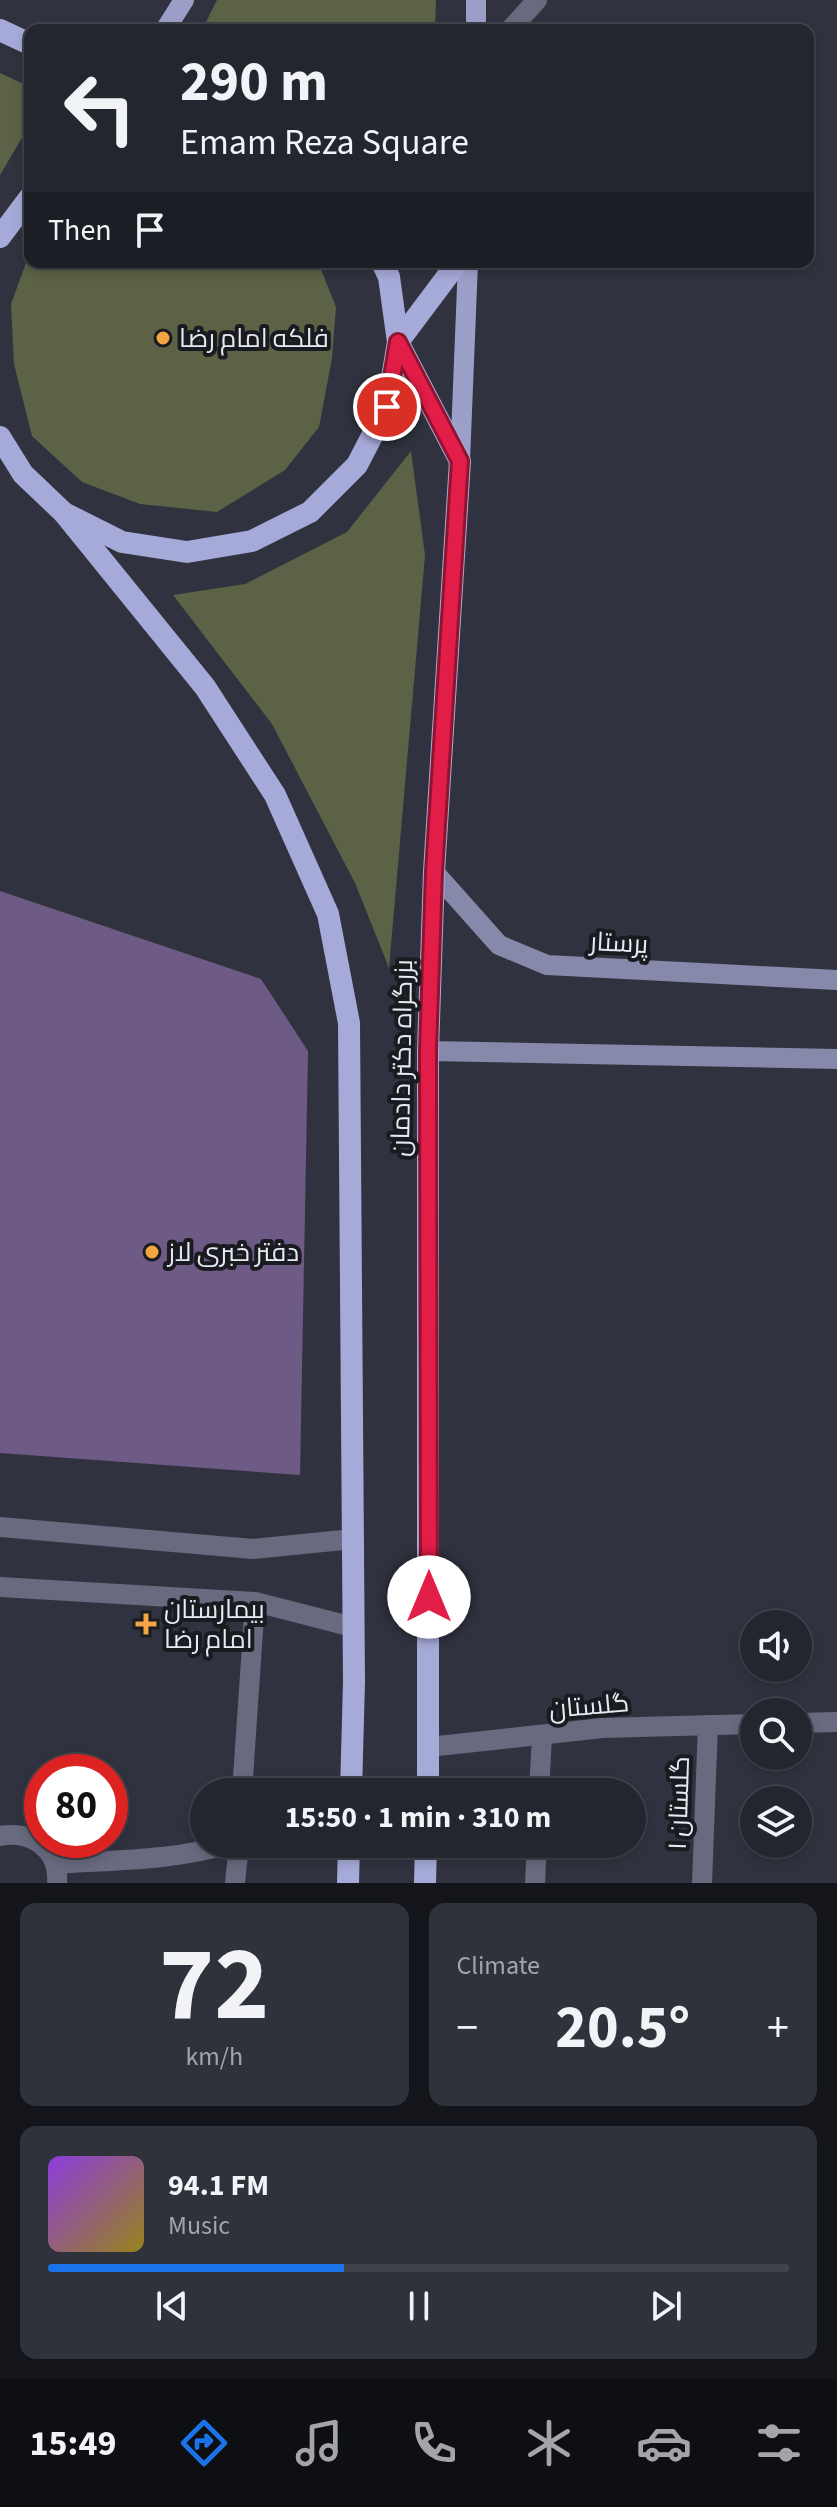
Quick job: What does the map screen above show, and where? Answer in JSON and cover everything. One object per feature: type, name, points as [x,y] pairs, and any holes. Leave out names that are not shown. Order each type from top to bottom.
[{"type":"highway","points":[[0,30],[24,41]]},
{"type":"highway","points":[[0,237],[24,205]]},
{"type":"highway","points":[[0,437],[23,474],[64,513],[122,542],[187,552],[252,541],[310,512],[357,465],[387,407],[398,342],[389,277],[385,268]]},
{"type":"highway","points":[[398,342],[454,268]]},
{"type":"highway","points":[[398,342],[460,461]]},
{"type":"highway","name":"بزرگراه دکتر دادمان","points":[[428,1778],[428,1051],[434,872],[460,461]]},
{"type":"highway","name":"بزرگراه دکتر دادمان","points":[[64,513],[205,687],[275,795],[328,914],[349,1023],[353,1539],[351,1778]]},
{"type":"highway","points":[[348,1883],[349,1858]]},
{"type":"highway","points":[[425,1883],[426,1858]]},
{"type":"main road","points":[[169,24],[184,0]]},
{"type":"main road","points":[[476,0],[476,24]]},
{"type":"main road","points":[[460,461],[468,268]]},
{"type":"main road","name":"پرستار","points":[[434,872],[499,945],[547,965],[837,980]]},
{"type":"main road","points":[[428,1051],[837,1059]]},
{"type":"street","points":[[515,24],[537,0]]},
{"type":"street","points":[[0,1527],[253,1549],[353,1539]]},
{"type":"street","points":[[0,1587],[255,1602],[353,1627]]},
{"type":"street","points":[[243,1778],[255,1602]]},
{"type":"street","points":[[812,1723],[837,1722]]},
{"type":"street","name":"گلستان","points":[[429,1747],[602,1728],[740,1724]]},
{"type":"street","name":"گلستان ۱","points":[[702,1883],[708,1725]]},
{"type":"street","points":[[540,1778],[542,1736]]},
{"type":"street","points":[[0,1836],[12,1833],[39,1841],[49,1851],[56,1874],[190,1853]]},
{"type":"street","points":[[235,1883],[238,1858]]},
{"type":"street","points":[[535,1883],[536,1858]]},
{"type":"green space","points":[[217,0],[436,0],[435,24],[205,24]]},
{"type":"green space","points":[[0,73],[24,84],[24,135],[0,175]]},
{"type":"green space","points":[[24,268],[320,268],[336,307],[332,358],[319,427],[285,470],[217,512],[140,504],[82,482],[32,436],[14,364],[11,304]]},
{"type":"green space","points":[[411,451],[425,555],[389,968],[355,883],[272,724],[173,595],[245,584],[347,532]]},
{"type":"building","name":"دفتر خبری لاز","points":[[0,891],[261,979],[308,1051],[300,1475],[0,1453]]},
{"type":"place","name":"فلكه امام رضا","points":[[163,338]]},
{"type":"place","name":"دفتر خبری لاز","points":[[152,1252]]},
{"type":"place","name":"بیمارستان امام رضا","points":[[146,1624]]},
{"type":"route","points":[[387,407],[398,342],[460,461],[434,872],[428,1051],[429,1597]]}]
